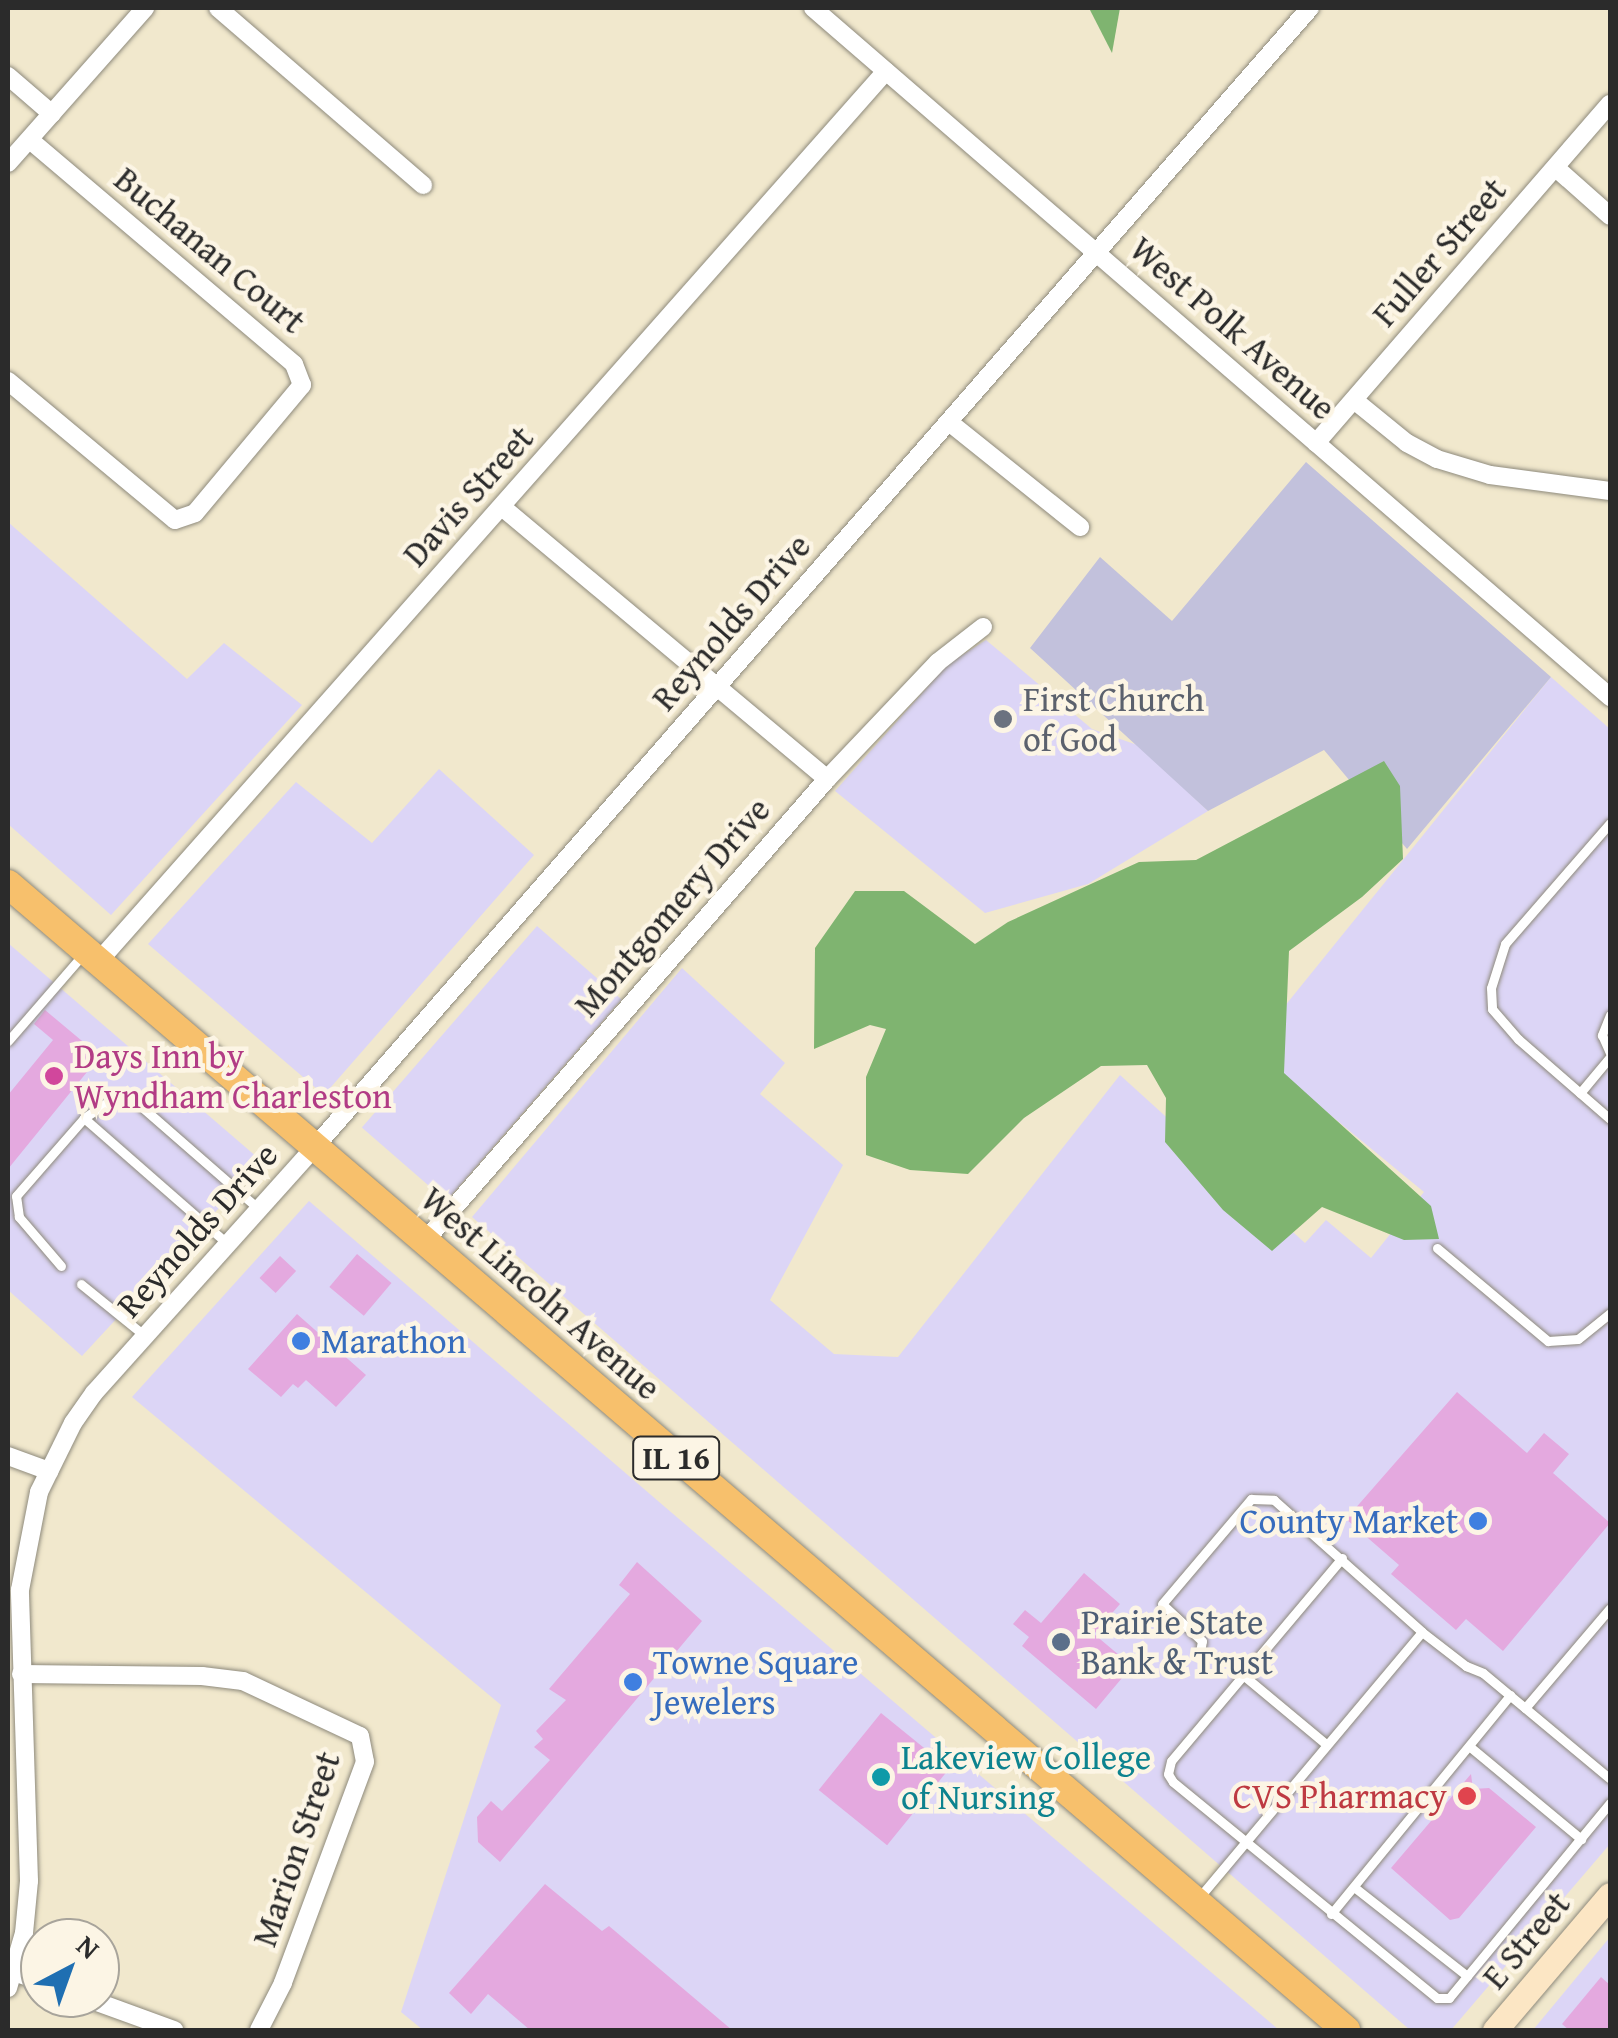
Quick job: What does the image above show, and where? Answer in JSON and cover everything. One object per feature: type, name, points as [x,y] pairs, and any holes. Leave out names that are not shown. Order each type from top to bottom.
[{"type":"main road","name":"West Lincoln Avenue","points":[[8,884],[1346,2030]]},
{"type":"street","points":[[8,163],[145,8]]},
{"type":"street","points":[[218,8],[423,184]]},
{"type":"street","name":"West Polk Avenue","points":[[813,8],[1610,697]]},
{"type":"street","name":"Reynolds Drive","points":[[11,1980],[29,1898],[20,1590],[32,1523],[49,1471],[72,1423],[94,1393],[314,1148],[1310,8]]},
{"type":"street","name":"Davis Street","points":[[91,957],[502,507],[886,71]]},
{"type":"street","points":[[8,76],[52,114]]},
{"type":"street","name":"Fuller Street","points":[[1316,443],[1610,104]]},
{"type":"street","name":"Buchanan Court","points":[[8,381],[174,520],[194,513],[302,386],[294,364],[30,140]]},
{"type":"street","points":[[1556,168],[1610,216]]},
{"type":"street","points":[[1354,400],[1407,444],[1437,459],[1490,475],[1610,492]]},
{"type":"street","points":[[949,422],[1080,527]]},
{"type":"street","points":[[502,507],[827,778]]},
{"type":"street","name":"Montgomery Drive","points":[[424,1242],[827,778],[938,662],[983,627]]},
{"type":"street","points":[[8,1456],[49,1471]]},
{"type":"street","name":"Marion Street","points":[[21,1674],[202,1676],[244,1681],[360,1736],[364,1762],[283,1983],[259,2030]]},
{"type":"street","points":[[8,1845],[30,1844]]},
{"type":"street","name":"E Street","points":[[1495,2030],[1610,1895]]},
{"type":"street","points":[[120,2010],[174,2030]]},
{"type":"lane","points":[[1610,823],[1505,944],[1491,988],[1492,1008],[1500,1018],[1610,1119]]},
{"type":"lane","points":[[8,1041],[91,957]]},
{"type":"lane","points":[[1580,1093],[1610,1055],[1602,1034],[1610,1016]]},
{"type":"lane","points":[[61,1266],[19,1217],[16,1196],[84,1118],[112,1099],[135,1101],[259,1209]]},
{"type":"lane","points":[[84,1118],[228,1244]]},
{"type":"lane","points":[[1437,1248],[1548,1341],[1578,1340],[1610,1312]]},
{"type":"lane","points":[[81,1284],[145,1336]]},
{"type":"lane","points":[[1200,1652],[1202,1641],[1162,1604],[1251,1499],[1274,1500],[1422,1632],[1510,1695],[1610,1779]]},
{"type":"lane","points":[[1342,1558],[1168,1768],[1173,1782],[1437,1998],[1449,1998],[1610,1803]]},
{"type":"lane","points":[[1525,1708],[1610,1608]]},
{"type":"lane","points":[[1195,1902],[1422,1632]]},
{"type":"lane","points":[[1244,1675],[1327,1745]]},
{"type":"lane","points":[[1331,1914],[1510,1695]]},
{"type":"lane","points":[[1468,1746],[1581,1839]]},
{"type":"lane","points":[[1354,1886],[1468,1976]]},
{"type":"shaded area","points":[[1306,462],[1551,677],[1407,849],[1324,750],[1208,811],[1030,648],[1100,557],[1172,621]]},
{"type":"shaded area","points":[[8,522],[187,679],[224,643],[302,705],[111,915],[8,824]]},
{"type":"shaded area","points":[[986,640],[1092,729],[1140,746],[1208,811],[1088,884],[985,913],[835,791],[948,664]]},
{"type":"shaded area","points":[[1551,677],[1610,729],[1610,1844],[1451,2030],[1410,2030],[472,1217],[682,968],[785,1063],[760,1094],[843,1165],[770,1300],[834,1354],[898,1357],[1120,1075],[1305,1243],[1326,1220],[1371,1258],[1424,1192],[1250,1049]]},
{"type":"shaded area","points":[[439,769],[534,855],[324,1095],[148,944],[296,782],[372,843]]},
{"type":"shaded area","points":[[537,926],[622,999],[446,1201],[362,1128]]},
{"type":"shaded area","points":[[8,943],[257,1157],[232,1194],[82,1356],[8,1290]]},
{"type":"shaded area","points":[[309,1201],[1279,2030],[423,2030],[401,2012],[501,1705],[132,1397]]},
{"type":"shaded area","points":[[1610,1937],[1610,2030],[1533,2030]]},
{"type":"green space","points":[[1089,8],[1120,8],[1112,53],[1091,12]]},
{"type":"green space","points":[[1384,761],[1400,786],[1403,859],[1362,897],[1289,951],[1284,1073],[1431,1206],[1439,1239],[1404,1240],[1322,1207],[1272,1251],[1223,1210],[1165,1142],[1166,1098],[1147,1065],[1101,1066],[1024,1118],[968,1174],[910,1170],[866,1155],[866,1077],[886,1029],[870,1025],[814,1049],[815,948],[855,891],[904,891],[975,944],[1008,922],[1139,862],[1196,860]]},
{"type":"building","name":"Days Inn by Wyndham Charleston","points":[[45,1010],[100,1056],[8,1169],[8,1095],[53,1040],[34,1024]]},
{"type":"building","name":"Marathon","points":[[357,1254],[391,1283],[364,1316],[329,1287]]},
{"type":"building","name":"Marathon","points":[[280,1256],[296,1271],[276,1293],[260,1278]]},
{"type":"building","name":"Marathon","points":[[297,1314],[366,1375],[336,1407],[306,1380],[298,1388],[293,1384],[281,1397],[248,1369]]},
{"type":"building","name":"County Market","points":[[1457,1392],[1527,1453],[1544,1433],[1569,1454],[1553,1473],[1610,1523],[1503,1651],[1466,1619],[1456,1630],[1391,1574],[1399,1565],[1346,1519]]},
{"type":"building","points":[[637,1562],[702,1621],[500,1862],[478,1842],[477,1817],[491,1801],[502,1811],[550,1760],[534,1747],[543,1739],[536,1731],[566,1700],[549,1689],[630,1594],[619,1585]]},
{"type":"building","name":"Prairie State Bank & Trust","points":[[1084,1573],[1120,1604],[1094,1634],[1132,1666],[1096,1709],[1022,1646],[1029,1637],[1013,1624],[1025,1610],[1041,1623]]},
{"type":"building","name":"Lakeview College of Nursing","points":[[881,1713],[949,1768],[887,1845],[819,1790]]},
{"type":"building","name":"CVS Pharmacy","points":[[1471,1774],[1473,1789],[1489,1788],[1536,1827],[1459,1918],[1450,1920],[1391,1868]]},
{"type":"building","points":[[545,1884],[602,1931],[609,1926],[732,2030],[530,2030],[488,1994],[471,2014],[449,1993]]},
{"type":"building","points":[[1601,1977],[1610,1985],[1610,2030],[1569,2030],[1562,2024]]},
{"type":"place","name":"First Church of God","points":[[1003,719]]},
{"type":"place","name":"Days Inn by Wyndham Charleston","points":[[54,1076]]},
{"type":"place","name":"Marathon","points":[[301,1341]]},
{"type":"place","name":"County Market","points":[[1478,1521]]},
{"type":"place","name":"Prairie State Bank & Trust","points":[[1061,1642]]},
{"type":"place","name":"Towne Square Jewelers","points":[[633,1682]]},
{"type":"place","name":"Lakeview College of Nursing","points":[[881,1777]]},
{"type":"place","name":"CVS Pharmacy","points":[[1467,1796]]}]
